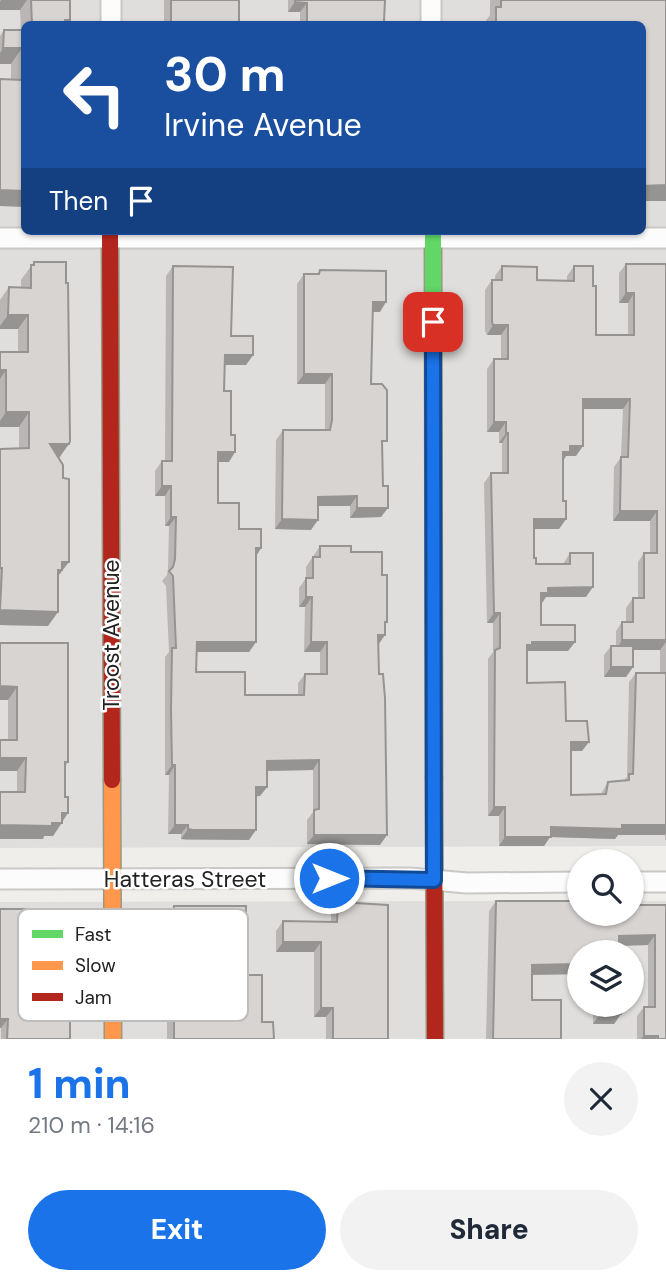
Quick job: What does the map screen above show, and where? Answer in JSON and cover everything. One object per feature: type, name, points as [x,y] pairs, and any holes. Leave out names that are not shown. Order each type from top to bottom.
[{"type":"street","points":[[111,0],[111,21]]},
{"type":"street","points":[[431,0],[431,21]]},
{"type":"street","points":[[0,237],[73,235]]},
{"type":"street","name":"Troost Avenue","points":[[110,235],[112,909]]},
{"type":"street","points":[[435,1039],[433,235],[666,238]]},
{"type":"street","name":"Hatteras Street","points":[[0,878],[567,883]]},
{"type":"street","points":[[644,882],[666,882]]},
{"type":"street","name":"Troost Avenue","points":[[113,1021],[113,1039]]},
{"type":"shaded area","points":[[0,0],[666,0],[666,846],[0,848]]},
{"type":"shaded area","points":[[567,901],[567,926],[644,926],[644,901],[666,901],[666,1039],[0,1039],[0,902]]},
{"type":"building","points":[[31,0],[70,0],[70,20],[32,21]]},
{"type":"building","points":[[171,0],[239,0],[239,21],[171,21]]},
{"type":"building","points":[[385,0],[384,21],[307,21],[307,3],[295,2]]},
{"type":"building","points":[[501,0],[666,0],[666,185],[646,186],[646,21],[496,21],[496,7],[501,7]]},
{"type":"building","points":[[4,30],[21,30],[21,48],[3,48]]},
{"type":"building","points":[[0,79],[21,80],[21,191],[0,190]]},
{"type":"building","points":[[34,262],[66,262],[68,283],[70,441],[69,444],[50,444],[63,465],[63,478],[69,479],[69,562],[62,562],[62,570],[58,570],[58,612],[0,610],[0,449],[29,448],[29,412],[6,412],[6,370],[0,370],[0,352],[28,352],[28,315],[8,315],[9,287],[31,288],[31,265],[34,265]]},
{"type":"building","points":[[626,264],[666,264],[666,640],[622,640],[622,622],[633,622],[633,598],[644,598],[644,553],[657,553],[657,511],[620,511],[621,457],[628,457],[630,399],[583,399],[583,446],[570,446],[570,452],[563,452],[563,501],[566,501],[566,519],[534,519],[534,558],[536,564],[570,564],[570,553],[593,553],[593,587],[548,588],[548,593],[541,593],[541,625],[575,625],[575,642],[532,642],[532,645],[527,645],[527,683],[565,682],[566,721],[587,721],[589,742],[571,742],[571,795],[606,794],[608,782],[629,780],[629,774],[633,774],[636,673],[666,673],[666,825],[622,825],[622,829],[551,827],[551,837],[505,837],[505,807],[494,807],[495,650],[500,648],[500,613],[494,613],[491,473],[508,473],[506,422],[494,422],[494,359],[508,359],[508,325],[493,325],[492,280],[502,280],[502,266],[537,267],[537,280],[574,281],[574,266],[593,266],[593,286],[596,286],[596,335],[634,335],[634,293],[626,293]]},
{"type":"building","points":[[173,266],[233,267],[231,336],[253,336],[253,355],[225,355],[224,391],[231,391],[231,435],[235,435],[235,452],[218,452],[218,503],[239,503],[239,529],[261,529],[261,548],[256,548],[256,642],[197,642],[196,672],[245,672],[245,695],[304,695],[305,674],[327,674],[327,642],[311,642],[312,597],[306,597],[306,578],[313,578],[313,557],[320,557],[320,546],[351,546],[351,552],[382,552],[382,575],[387,575],[387,622],[385,635],[378,635],[379,674],[383,674],[385,698],[387,835],[314,835],[314,810],[319,809],[319,760],[267,761],[267,787],[256,787],[256,830],[193,830],[188,829],[188,825],[175,825],[171,710],[172,648],[176,648],[173,576],[169,571],[175,559],[176,517],[171,517],[171,486],[162,486],[162,461],[172,461]]},
{"type":"building","points":[[320,270],[386,271],[386,302],[373,302],[371,384],[382,384],[387,390],[387,441],[382,441],[383,486],[388,486],[388,508],[357,508],[357,496],[318,497],[318,520],[282,519],[283,430],[330,430],[332,420],[332,374],[304,374],[304,274],[319,274]]},
{"type":"building","points":[[0,643],[68,643],[68,762],[65,762],[65,797],[68,797],[68,813],[62,813],[62,823],[52,823],[52,826],[0,825],[0,792],[25,792],[26,758],[0,758],[0,740],[17,740],[17,687],[0,686]]},
{"type":"building","points":[[611,646],[633,646],[633,667],[611,667]]},
{"type":"building","points":[[496,901],[567,901],[567,926],[644,926],[644,905],[666,905],[666,1039],[644,1036],[644,1007],[655,1007],[655,935],[619,936],[619,940],[567,940],[567,964],[532,965],[532,1000],[561,1000],[561,1039],[493,1039]]},
{"type":"building","points":[[338,902],[388,905],[388,1039],[333,1039],[333,1008],[321,1008],[321,942],[283,942],[283,921],[337,922]]},
{"type":"building","points":[[174,906],[246,906],[246,909],[174,909]]},
{"type":"building","points":[[0,909],[18,909],[18,1021],[70,1021],[70,1039],[7,1039],[8,1019],[0,1019]]},
{"type":"building","points":[[248,975],[262,975],[262,1022],[273,1022],[274,1039],[174,1039],[174,1021],[248,1021]]},
{"type":"traffic: fast","points":[[433,235],[434,778]]},
{"type":"traffic: slow","points":[[112,780],[112,909]]},
{"type":"traffic: slow","points":[[113,1021],[113,1039]]},
{"type":"traffic: jam","points":[[110,235],[112,780]]},
{"type":"traffic: jam","points":[[434,778],[435,1039]]},
{"type":"route","points":[[329,878],[434,880],[433,322]]}]
